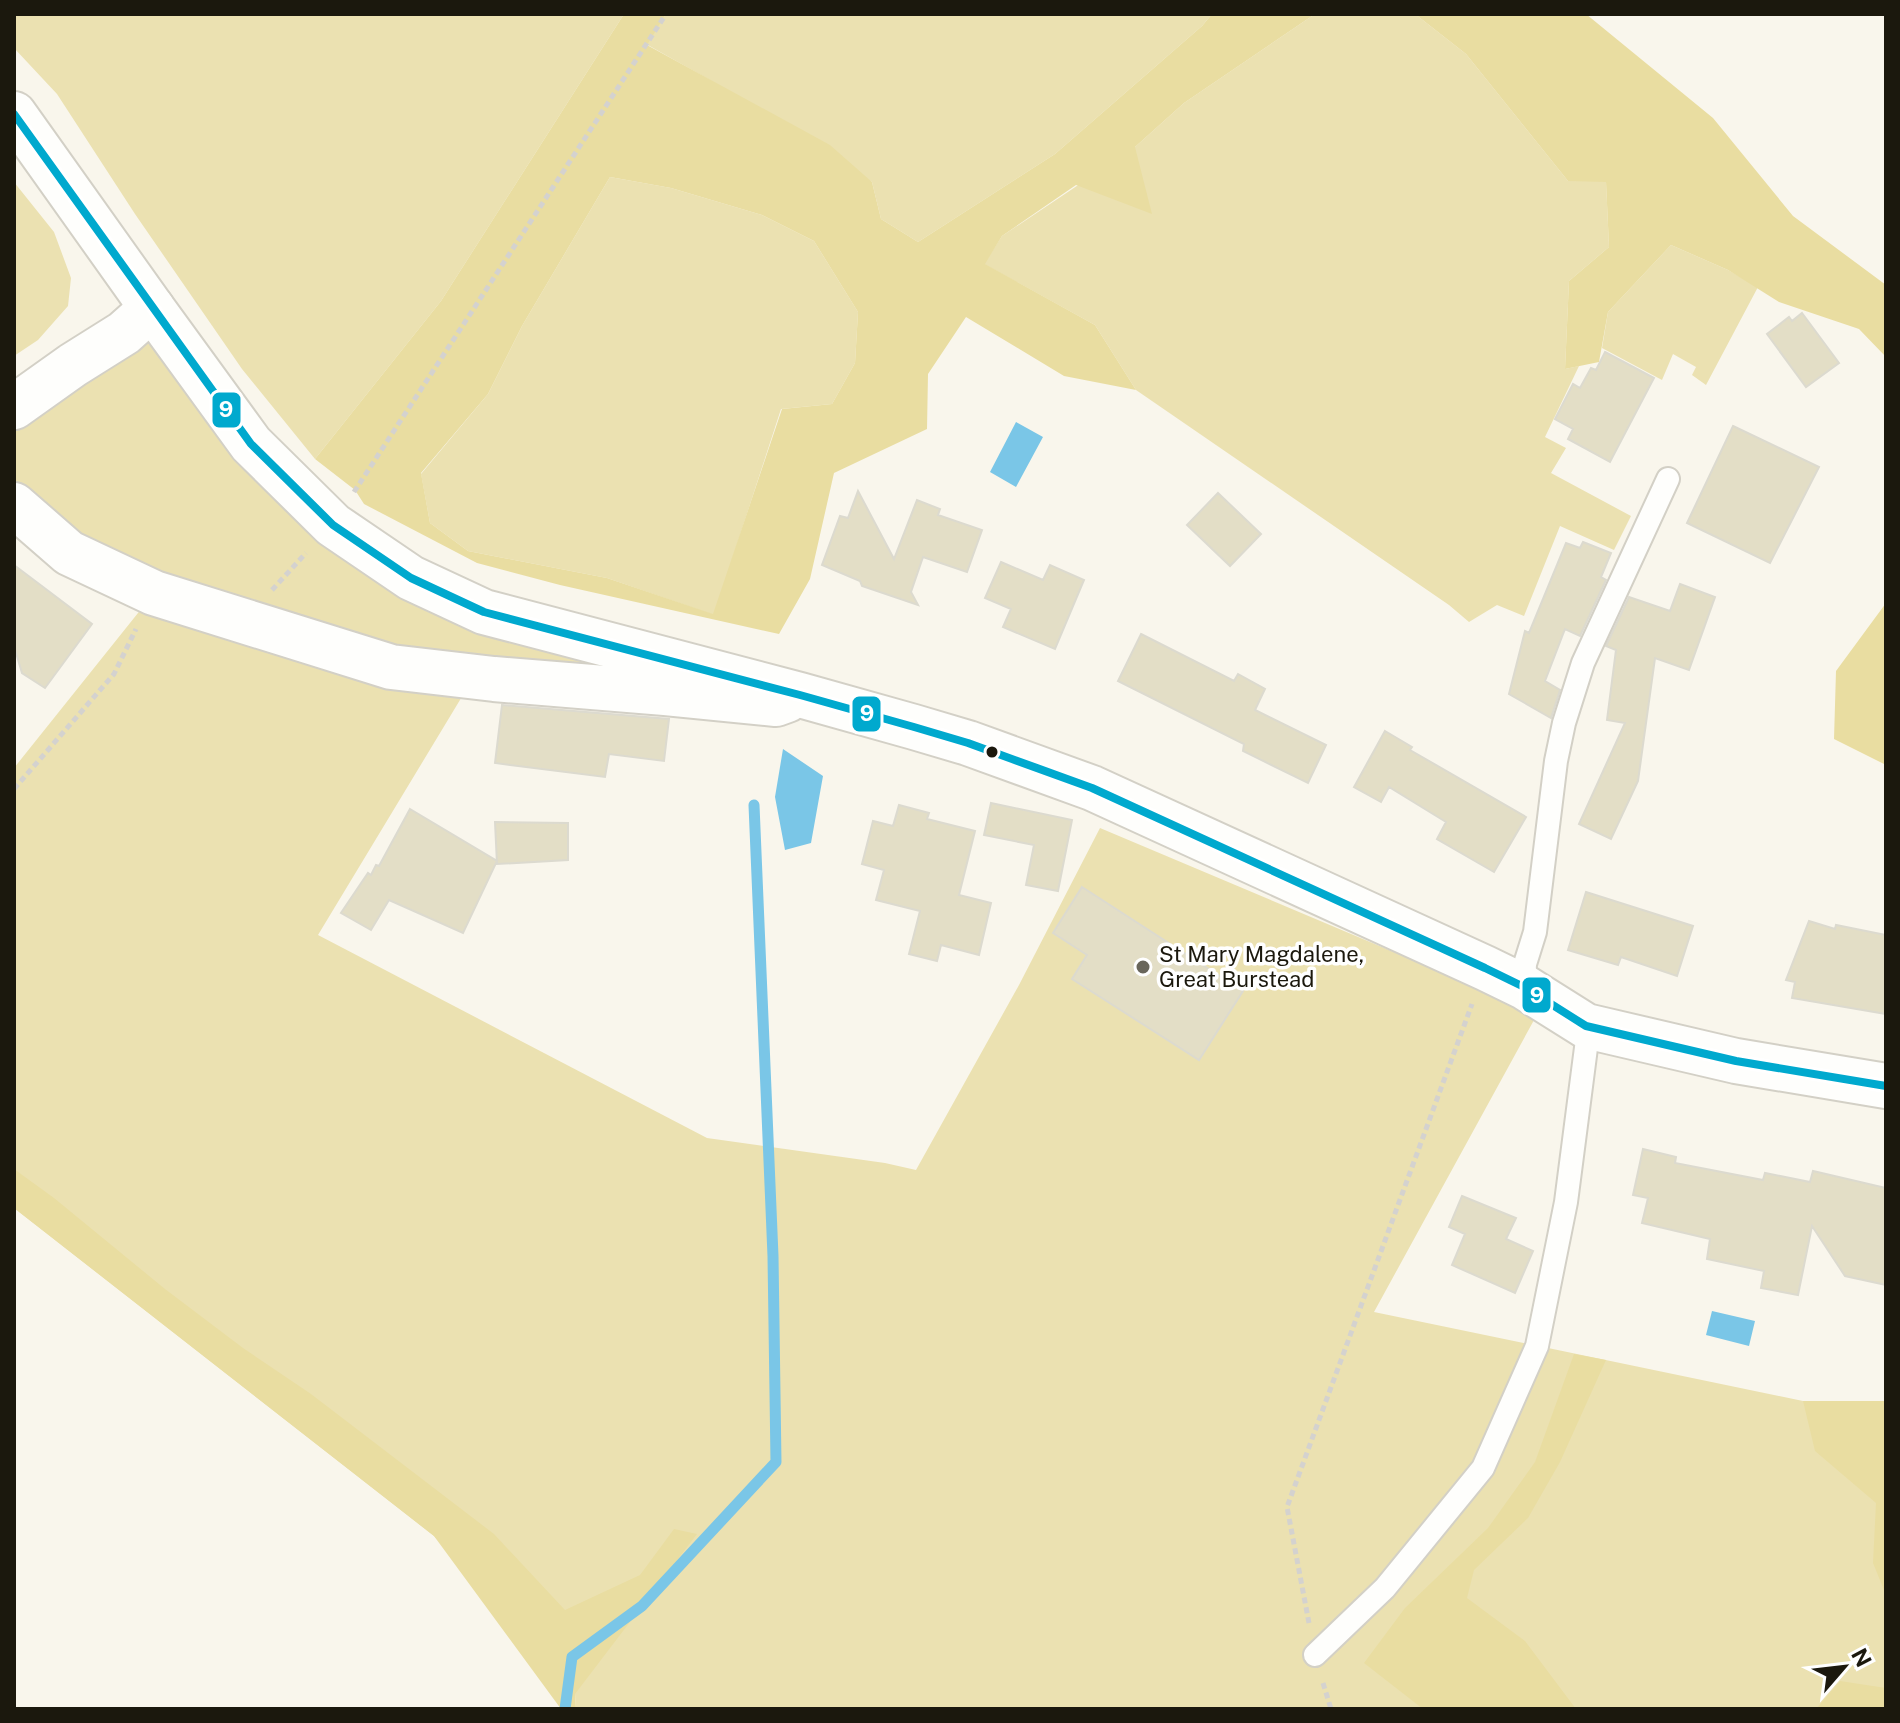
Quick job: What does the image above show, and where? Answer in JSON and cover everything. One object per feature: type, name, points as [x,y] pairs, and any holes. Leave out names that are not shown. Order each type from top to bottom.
[{"type":"street","points":[[14,114],[251,444],[333,525],[411,578],[484,612],[800,695],[968,743],[1092,788],[1485,968],[1524,987],[1586,1026],[1736,1061],[1886,1086]]},
{"type":"street","points":[[14,407],[124,333],[152,308]]},
{"type":"street","points":[[14,505],[69,553],[154,593],[391,667],[776,704],[800,695]]},
{"type":"lane","points":[[1524,987],[1525,964],[1535,932],[1556,761],[1564,723],[1583,663],[1668,479]]},
{"type":"lane","points":[[1315,1655],[1385,1588],[1483,1468],[1537,1346],[1566,1202],[1587,1040],[1586,1026]]},
{"type":"path","points":[[242,621],[333,525],[666,14]]},
{"type":"path","points":[[14,789],[114,674],[154,593]]},
{"type":"path","points":[[1331,1709],[1315,1655],[1287,1507],[1485,968]]},
{"type":"shaded area","points":[[14,14],[624,14],[441,301],[315,459],[242,369],[57,94],[14,48]]},
{"type":"shaded area","points":[[624,14],[666,14],[647,45],[830,145],[872,182],[881,219],[918,242],[1055,154],[1212,14],[1315,14],[1184,103],[1135,147],[1152,214],[1076,185],[1002,236],[985,264],[1095,325],[1136,390],[1064,376],[966,317],[928,374],[927,429],[834,473],[810,579],[779,634],[560,585],[477,563],[364,504],[355,490],[315,459],[441,301]],"holes":[[[610,177],[671,188],[762,215],[814,241],[858,312],[855,363],[832,404],[782,409],[713,614],[607,578],[468,551],[430,523],[421,473],[488,394],[522,326]]]},
{"type":"shaded area","points":[[666,14],[1212,14],[1055,154],[918,242],[881,219],[872,182],[710,80],[646,44]]},
{"type":"shaded area","points":[[1315,14],[1415,14],[1466,54],[1568,181],[1606,181],[1609,247],[1569,281],[1565,369],[1579,366],[1545,437],[1566,448],[1551,473],[1631,516],[1614,550],[1560,526],[1524,616],[1497,605],[1469,622],[1449,605],[1136,390],[1095,325],[984,264],[1002,236],[1135,147],[1184,103]]},
{"type":"shaded area","points":[[1415,14],[1586,14],[1713,118],[1793,216],[1886,285],[1886,357],[1859,329],[1779,302],[1728,270],[1671,245],[1608,312],[1599,362],[1565,369],[1569,281],[1609,247],[1606,182],[1568,181],[1466,54]]},
{"type":"shaded area","points":[[610,177],[671,188],[762,215],[814,241],[858,312],[855,363],[832,404],[781,409],[714,615],[607,578],[468,551],[430,523],[421,474],[488,394],[522,326]]},
{"type":"shaded area","points":[[14,182],[54,232],[71,278],[68,306],[38,340],[14,356]]},
{"type":"shaded area","points":[[1671,245],[1758,287],[1706,385],[1692,375],[1696,367],[1673,354],[1662,380],[1602,348],[1608,312]]},
{"type":"shaded area","points":[[152,308],[251,444],[411,578],[800,695],[466,690],[318,935],[707,1138],[916,1170],[1019,985],[1100,828],[1479,988],[1545,1000],[1374,1312],[1803,1401],[1886,1414],[1886,1709],[576,1709],[575,1694],[434,1536],[14,1208],[14,768],[154,593],[14,505],[14,407]]},
{"type":"shaded area","points":[[1886,603],[1886,765],[1834,739],[1836,671]]},
{"type":"shaded area","points":[[14,1169],[165,1289],[311,1394],[494,1534],[565,1610],[640,1575],[674,1529],[697,1534],[575,1694],[576,1709],[561,1709],[434,1536],[14,1208]]},
{"type":"shaded area","points":[[1574,1354],[1606,1360],[1560,1462],[1528,1518],[1474,1570],[1467,1598],[1525,1641],[1576,1709],[1423,1709],[1364,1663],[1405,1608],[1488,1528],[1535,1462]]},
{"type":"shaded area","points":[[1803,1401],[1886,1401],[1886,1595],[1873,1563],[1876,1503],[1815,1451]]},
{"type":"shaded area","points":[[1840,1681],[1886,1688],[1886,1709],[1816,1709]]},
{"type":"water","points":[[1016,422],[1043,437],[1016,487],[990,472]]},
{"type":"water","points":[[783,749],[823,776],[811,843],[785,850],[775,797]]},
{"type":"water","points":[[1712,1311],[1755,1321],[1749,1346],[1706,1335]]},
{"type":"building","points":[[1802,313],[1839,363],[1806,387],[1767,334],[1789,317],[1792,321]]},
{"type":"building","points":[[1605,352],[1654,378],[1610,462],[1568,439],[1573,429],[1555,419],[1573,384],[1580,388],[1591,368],[1596,370]]},
{"type":"building","points":[[1733,426],[1819,467],[1770,563],[1687,523]]},
{"type":"building","points":[[858,491],[894,559],[917,500],[940,509],[938,515],[982,530],[967,572],[923,557],[911,592],[918,605],[862,586],[860,581],[822,565],[840,516],[848,518]]},
{"type":"building","points":[[1218,493],[1261,534],[1230,566],[1187,525]]},
{"type":"building","points":[[1583,542],[1611,553],[1601,577],[1606,580],[1580,636],[1565,629],[1545,681],[1560,690],[1551,718],[1509,694],[1525,631],[1529,633],[1566,543],[1580,548]]},
{"type":"building","points":[[1001,562],[1043,580],[1050,565],[1084,580],[1055,649],[1003,627],[1011,609],[985,598]]},
{"type":"building","points":[[14,565],[92,624],[45,688],[22,673],[14,646]]},
{"type":"building","points":[[1680,584],[1715,597],[1689,670],[1655,658],[1638,781],[1611,839],[1579,824],[1625,723],[1607,720],[1616,650],[1606,646],[1629,597],[1670,611]]},
{"type":"building","points":[[1141,634],[1234,681],[1238,674],[1265,689],[1255,710],[1326,745],[1308,783],[1243,751],[1244,744],[1118,681]]},
{"type":"building","points":[[502,705],[669,719],[664,761],[609,754],[605,777],[495,763]]},
{"type":"building","points":[[1385,731],[1412,747],[1410,750],[1526,817],[1494,872],[1437,839],[1446,822],[1389,787],[1381,802],[1354,787]]},
{"type":"building","points":[[991,803],[1072,820],[1058,891],[1026,885],[1034,845],[984,835]]},
{"type":"building","points":[[899,805],[929,813],[927,819],[975,831],[959,895],[991,903],[979,955],[941,945],[937,961],[909,954],[920,911],[876,900],[884,870],[862,864],[873,821],[893,826]]},
{"type":"building","points":[[410,809],[497,861],[463,933],[389,900],[371,930],[341,913],[368,873],[371,875],[376,865],[379,866]]},
{"type":"building","points":[[495,822],[568,823],[568,860],[497,864]]},
{"type":"building","name":"St Mary Magdalene, Great Burstead","points":[[1082,887],[1243,991],[1199,1060],[1072,979],[1087,955],[1053,933]]},
{"type":"building","points":[[1586,892],[1693,926],[1677,976],[1621,957],[1618,965],[1568,950]]},
{"type":"building","points":[[1809,921],[1835,929],[1836,925],[1886,935],[1886,1014],[1792,998],[1795,982],[1786,980]]},
{"type":"building","points":[[1643,1149],[1676,1157],[1675,1163],[1763,1180],[1765,1173],[1810,1182],[1813,1171],[1886,1188],[1886,1285],[1845,1276],[1812,1226],[1798,1295],[1761,1288],[1764,1271],[1707,1259],[1710,1239],[1642,1223],[1648,1198],[1633,1195]]},
{"type":"building","points":[[1462,1196],[1516,1218],[1506,1239],[1533,1251],[1515,1293],[1452,1265],[1465,1234],[1449,1227]]},
{"type":"waterway","points":[[565,1709],[572,1657],[642,1606],[776,1462],[773,1256],[754,805]]},
{"type":"transit line","name":"9","points":[[14,114],[251,444],[333,525],[411,578],[484,612],[914,727],[1092,788],[1485,968],[1524,987],[1586,1026],[1736,1061],[1886,1086]]},
{"type":"place","name":"St Mary Magdalene, Great Burstead","points":[[1143,967]]}]
